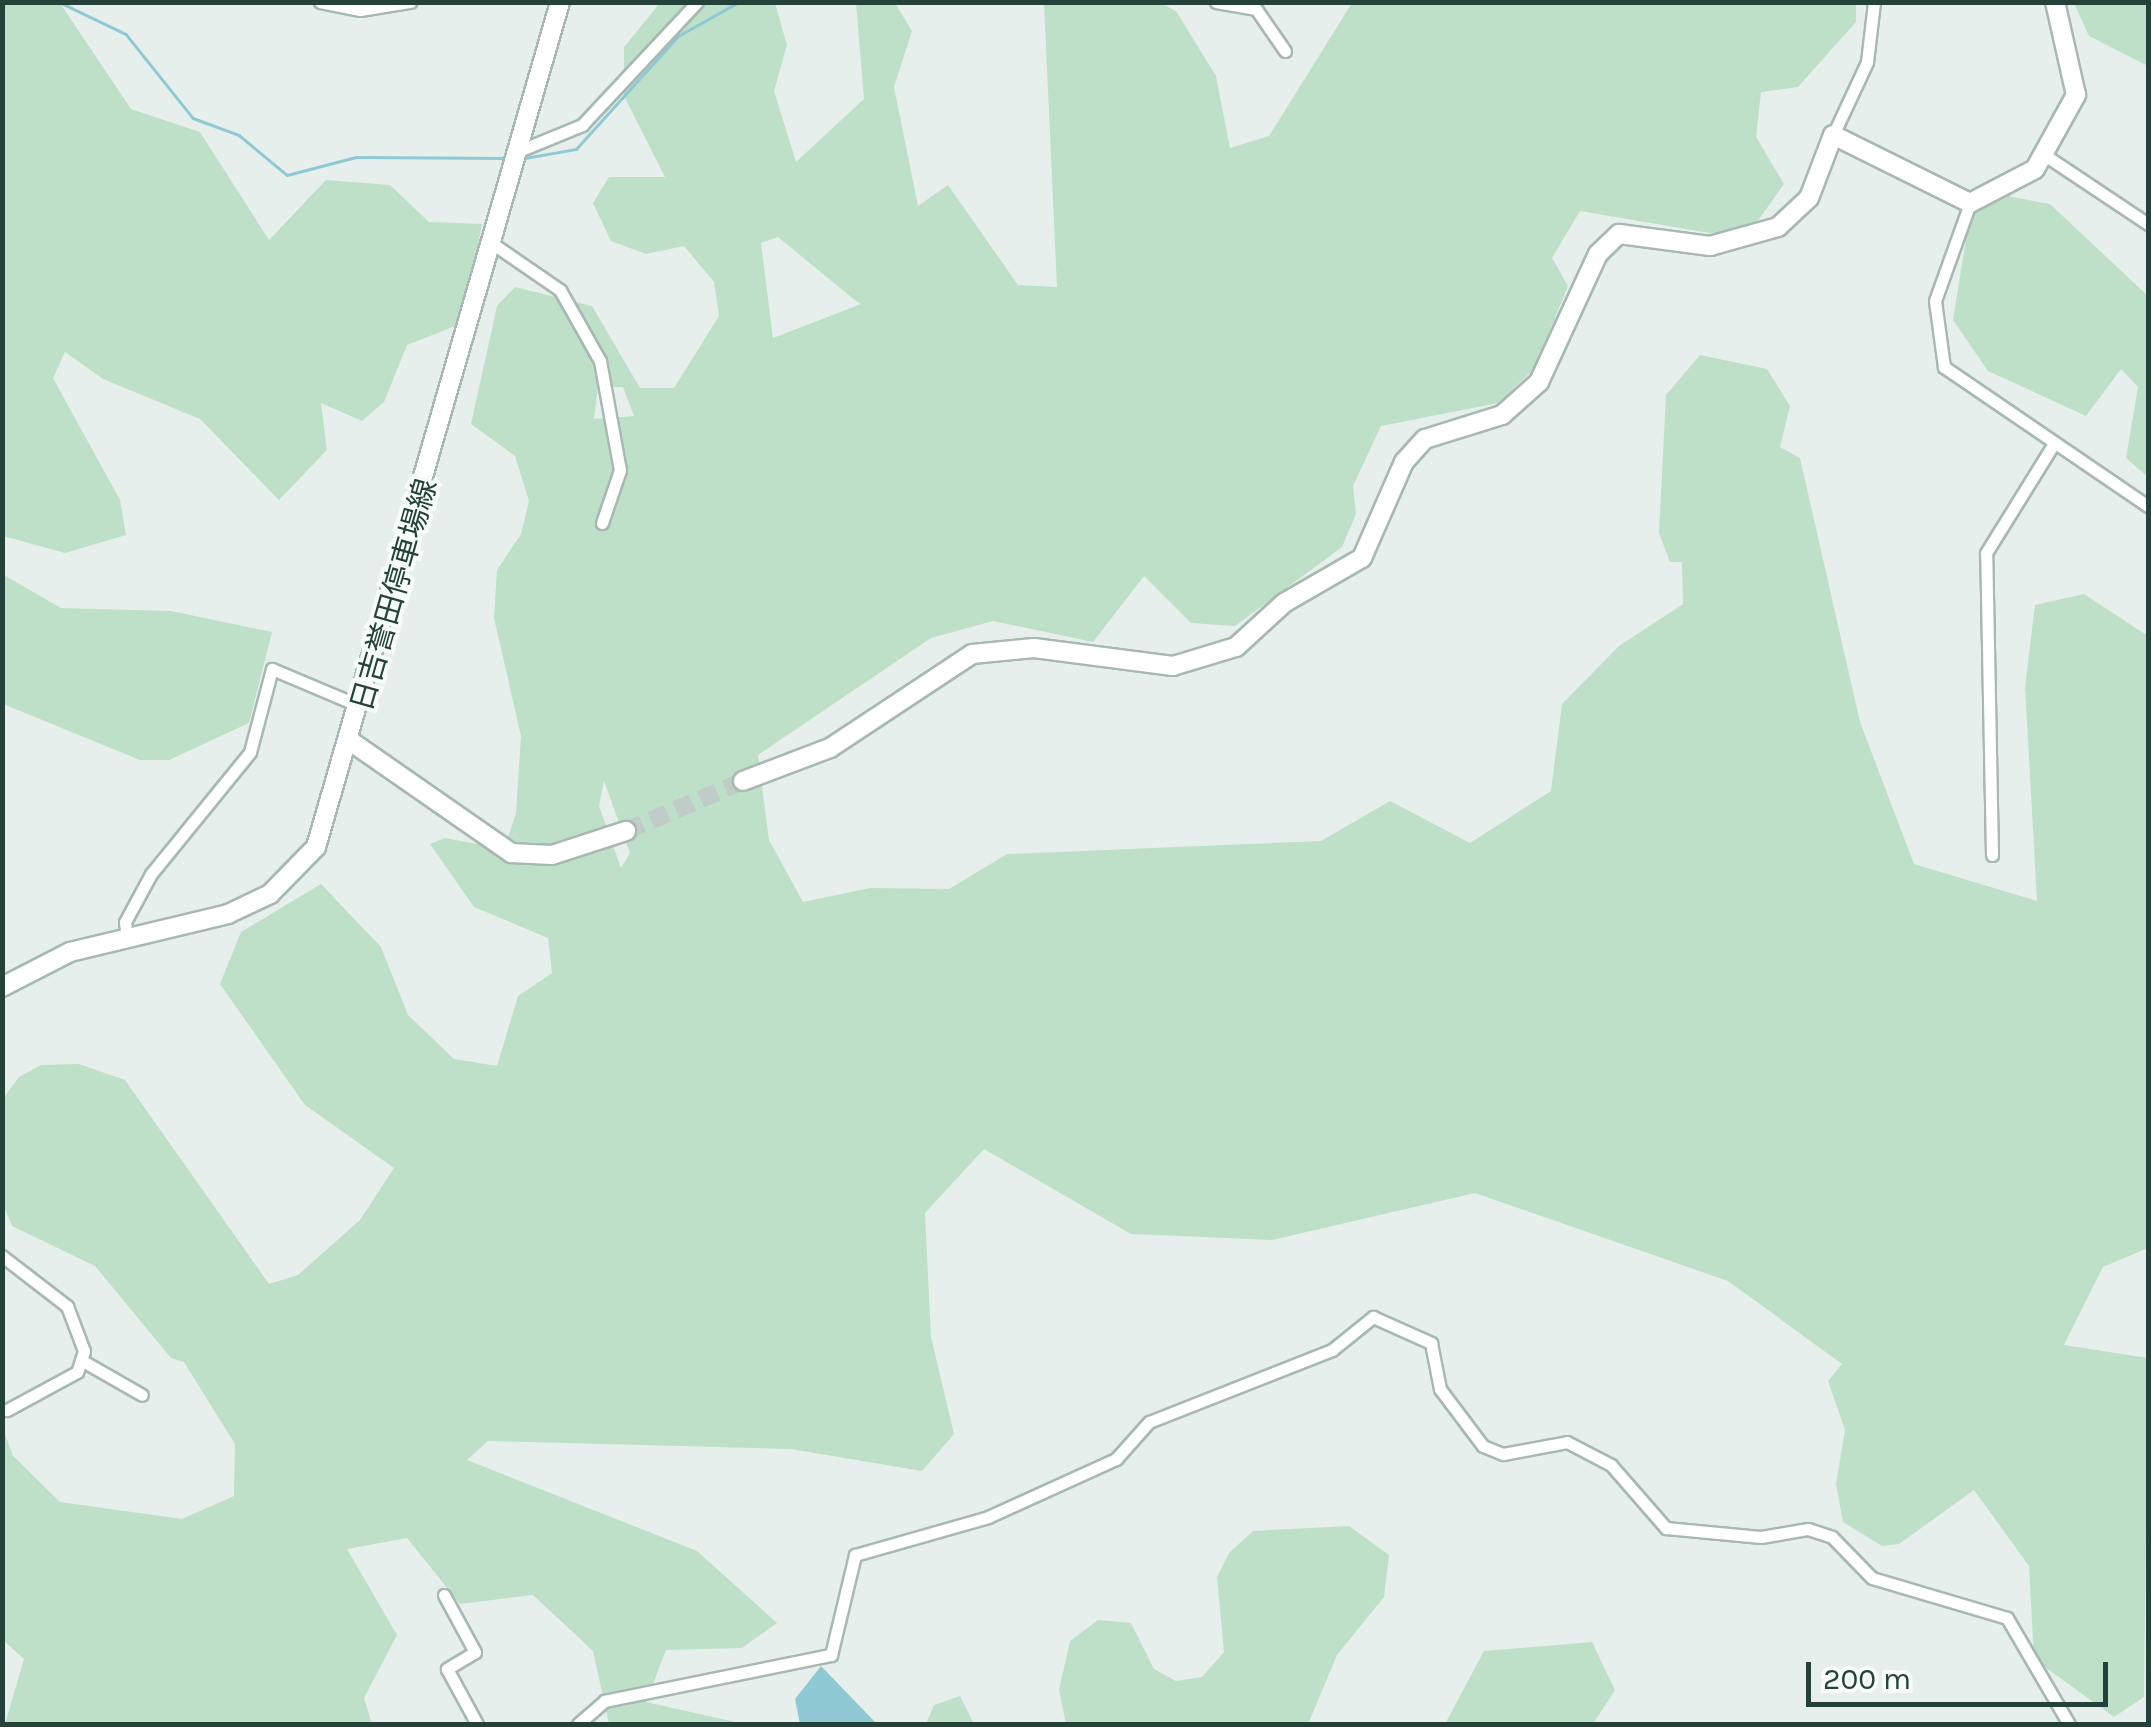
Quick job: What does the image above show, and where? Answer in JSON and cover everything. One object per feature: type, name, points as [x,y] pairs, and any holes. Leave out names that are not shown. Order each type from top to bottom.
[{"type":"street","points":[[320,2],[410,2]]},
{"type":"street","name":"日吉誉田停車場線","points":[[2,987],[70,952],[228,914],[296,873],[327,824],[496,246],[560,2]]},
{"type":"street","points":[[520,150],[582,125],[697,2]]},
{"type":"street","points":[[1216,2],[1256,10],[1286,51]]},
{"type":"street","points":[[744,781],[830,748],[972,654],[1034,648],[1173,666],[1236,647],[1284,603],[1362,558],[1404,462],[1425,438],[1502,415],[1539,382],[1612,240],[1636,230],[1710,246],[1778,227],[1809,198],[1867,62],[1874,2]]},
{"type":"street","points":[[2055,2],[2076,95],[2046,156],[1970,203],[1935,300],[1936,345],[1944,367],[2148,506]]},
{"type":"street","points":[[1833,135],[1970,203]]},
{"type":"street","points":[[2046,156],[2148,224]]},
{"type":"street","points":[[496,246],[560,290],[600,361],[620,470],[602,522]]},
{"type":"street","points":[[1992,854],[1986,553],[2054,444]]},
{"type":"street","points":[[127,938],[125,922],[151,874],[250,752],[272,669],[360,706]]},
{"type":"street","points":[[353,743],[511,853],[552,854],[626,831]]},
{"type":"street","points":[[2,1256],[67,1306],[81,1332],[81,1360],[59,1384],[7,1410]]},
{"type":"street","points":[[578,1724],[604,1702],[831,1654],[855,1555],[988,1518],[1116,1459],[1148,1422],[1332,1350],[1372,1316],[1431,1343],[1440,1389],[1483,1446],[1503,1454],[1568,1442],[1611,1465],[1666,1528],[1762,1537],[1808,1529],[1832,1537],[1872,1578],[2007,1618],[2069,1724]]},
{"type":"street","points":[[81,1360],[142,1396]]},
{"type":"street","points":[[444,1596],[476,1652],[447,1669],[477,1724]]},
{"type":"green space","points":[[2,3],[60,3],[131,109],[200,132],[269,240],[326,180],[390,185],[429,222],[482,224],[463,323],[407,345],[384,402],[362,421],[321,403],[327,450],[279,500],[200,419],[103,379],[65,352],[53,378],[120,500],[126,535],[65,553],[3,536]]},
{"type":"green space","points":[[660,3],[775,3],[787,45],[774,91],[796,162],[864,99],[856,3],[895,3],[912,31],[894,87],[918,206],[948,185],[1018,285],[1057,287],[1044,3],[1160,3],[1176,11],[1216,76],[1230,148],[1269,136],[1352,3],[1856,3],[1856,22],[1798,87],[1761,92],[1756,137],[1784,184],[1745,239],[1580,211],[1552,258],[1568,286],[1534,369],[1498,403],[1381,426],[1353,486],[1356,514],[1342,547],[1235,626],[1191,623],[1144,576],[1093,642],[993,621],[931,638],[758,755],[769,840],[803,902],[870,888],[949,889],[1007,854],[1321,841],[1390,801],[1470,843],[1551,791],[1562,704],[1619,646],[1683,604],[1682,562],[1670,562],[1659,533],[1666,395],[1700,355],[1767,369],[1790,406],[1780,447],[1800,458],[1860,722],[1914,864],[2037,901],[2025,687],[2035,605],[2084,594],[2148,636],[2148,1248],[2103,1267],[2064,1345],[2148,1358],[2144,1697],[2114,1717],[2034,1659],[2029,1566],[1974,1490],[1899,1544],[1882,1546],[1843,1522],[1836,1484],[1845,1430],[1828,1381],[1842,1364],[1728,1281],[1475,1193],[1272,1240],[1131,1234],[984,1149],[925,1213],[931,1337],[954,1434],[922,1471],[791,1449],[488,1441],[467,1460],[697,1551],[777,1623],[742,1648],[666,1650],[646,1702],[744,1724],[609,1724],[593,1651],[533,1595],[460,1604],[407,1538],[347,1549],[397,1635],[364,1698],[372,1724],[5,1724],[24,1659],[3,1640],[2,1426],[13,1456],[60,1502],[182,1519],[234,1496],[235,1444],[184,1362],[171,1358],[95,1266],[12,1226],[3,1204],[2,1100],[19,1077],[41,1065],[79,1064],[125,1080],[269,1284],[298,1275],[360,1220],[394,1168],[305,1105],[220,984],[241,932],[321,884],[381,947],[408,1015],[454,1059],[497,1066],[518,996],[552,973],[548,938],[474,907],[430,844],[445,838],[504,849],[516,813],[521,736],[494,618],[497,570],[521,534],[529,501],[515,456],[471,424],[497,306],[515,287],[592,306],[640,388],[674,388],[719,316],[714,282],[684,246],[646,254],[611,241],[593,203],[609,177],[665,177],[624,96],[624,47]],"holes":[[[778,237],[856,301],[861,304],[773,338],[761,243]],[[598,387],[623,387],[634,416],[594,419]],[[604,781],[630,853],[621,868],[599,806]]]},
{"type":"green space","points":[[2074,3],[2148,3],[2148,66],[2089,36]]},
{"type":"green space","points":[[2007,196],[2050,204],[2148,296],[2148,477],[2126,458],[2138,387],[2121,369],[2086,416],[1988,371],[1953,320],[1970,214]]},
{"type":"green space","points":[[2,574],[61,608],[171,611],[272,632],[249,723],[169,760],[140,760],[3,704]]},
{"type":"green space","points":[[1349,1526],[1389,1555],[1384,1597],[1337,1655],[1308,1724],[1066,1724],[1059,1690],[1070,1641],[1098,1620],[1131,1623],[1154,1669],[1176,1681],[1202,1677],[1224,1652],[1217,1577],[1229,1553],[1253,1531]]},
{"type":"green space","points":[[1592,1642],[1615,1690],[1593,1724],[1445,1724],[1484,1651]]},
{"type":"green space","points":[[960,1696],[974,1724],[926,1724],[934,1705]]},
{"type":"water","points":[[821,1666],[874,1724],[800,1724],[795,1699]]},
{"type":"waterway","points":[[59,2],[126,34],[193,118],[239,135],[287,175],[356,157],[507,158]]},
{"type":"waterway","points":[[525,158],[576,149],[678,36],[739,2]]},
{"type":"tunnel","points":[[626,831],[743,781]]}]
